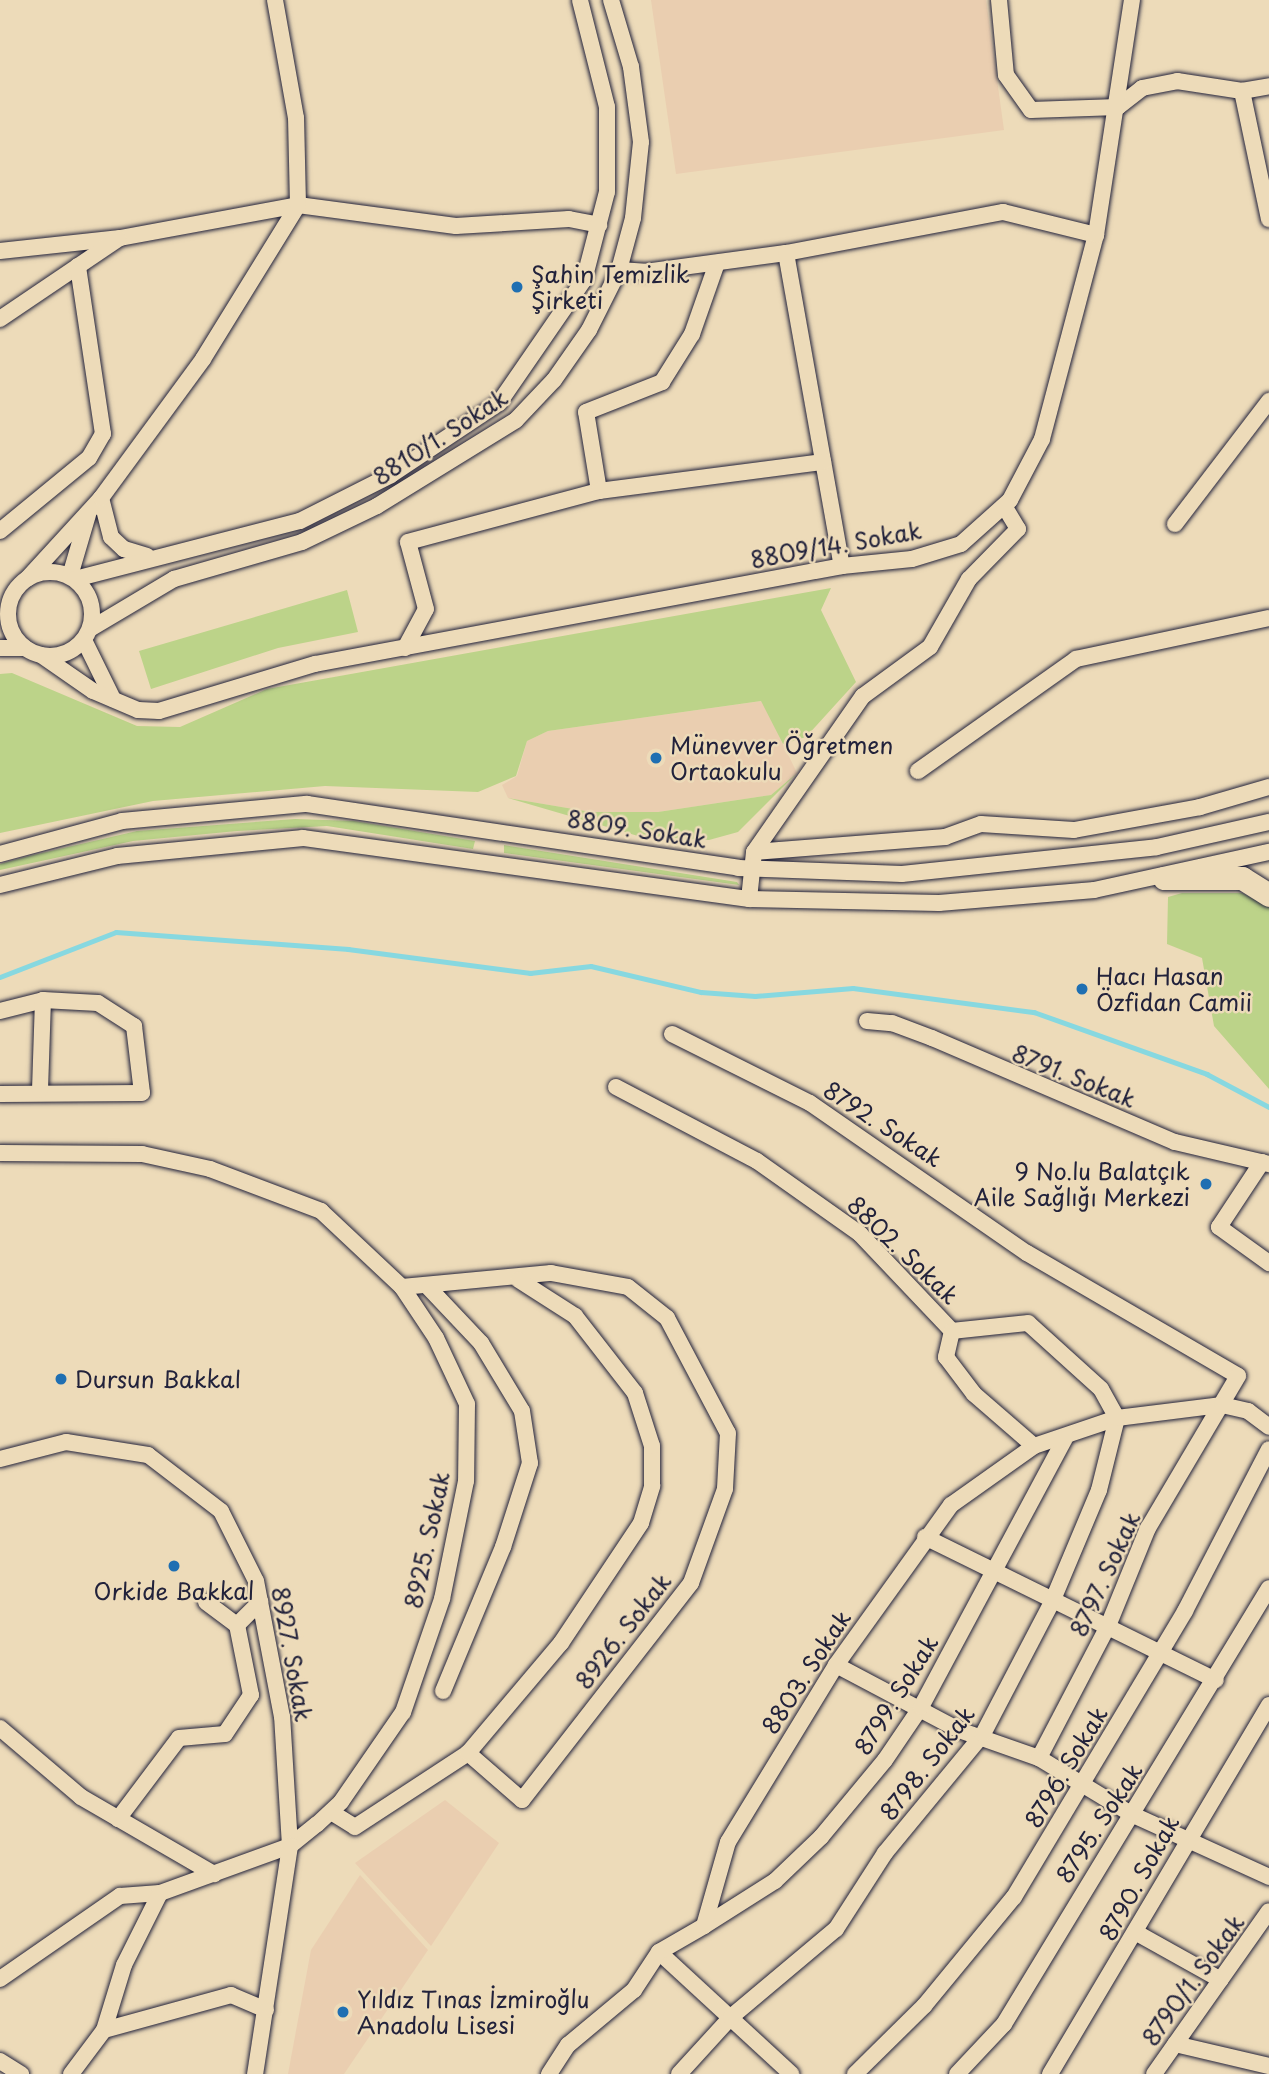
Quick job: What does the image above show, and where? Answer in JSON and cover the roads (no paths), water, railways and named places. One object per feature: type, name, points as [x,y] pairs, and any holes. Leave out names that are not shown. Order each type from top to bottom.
[{"type":"highway","points":[[1164,878],[1242,878],[1269,895]]},
{"type":"street","points":[[25,648],[8,618],[22,582],[89,512],[203,359],[298,205],[296,118],[275,0]]},
{"type":"street","name":"8810/1. Sokak","points":[[73,578],[300,521],[391,475],[499,403],[584,280],[607,192],[607,107],[580,0]]},
{"type":"street","name":"8810/1. Sokak","points":[[87,635],[174,579],[302,542],[377,506],[506,426],[554,380],[589,330],[619,270],[641,142],[631,67],[611,0]]},
{"type":"street","points":[[999,0],[1006,75],[1031,110],[1118,107],[1142,88],[1177,81],[1242,91],[1269,86]]},
{"type":"street","name":"8809/14. Sokak","points":[[41,655],[63,675],[138,710],[189,704],[315,664],[842,566],[912,559],[961,544],[1004,506],[1042,439],[1096,235],[1118,107],[1132,0]]},
{"type":"street","points":[[1242,91],[1269,219]]},
{"type":"street","points":[[0,251],[120,238],[298,205],[456,226],[569,219],[599,225]]},
{"type":"street","points":[[619,270],[717,263],[786,253],[1003,212],[1096,235]]},
{"type":"street","points":[[0,319],[120,238]]},
{"type":"street","points":[[786,253],[842,566]]},
{"type":"street","points":[[600,491],[586,412],[662,382],[692,334],[717,263]]},
{"type":"street","points":[[0,531],[89,458],[103,434],[78,266]]},
{"type":"street","points":[[1175,524],[1269,401]]},
{"type":"street","points":[[405,648],[426,609],[408,542],[600,491],[823,462]]},
{"type":"street","points":[[100,498],[111,537],[124,549],[157,558]]},
{"type":"street","points":[[749,899],[750,869],[754,852],[869,688],[930,647],[969,579],[1018,529],[1004,506]]},
{"type":"street","points":[[73,578],[89,512]]},
{"type":"street","points":[[0,594],[22,582],[53,572],[73,578],[92,607],[87,635],[113,699]]},
{"type":"street","points":[[918,771],[1076,659],[1269,618]]},
{"type":"street","points":[[0,648],[25,648],[41,655],[60,656],[87,635]]},
{"type":"street","points":[[754,852],[946,836],[981,824],[1074,830],[1200,807],[1269,787]]},
{"type":"street","name":"8809. Sokak","points":[[0,854],[122,821],[307,804],[750,869],[902,874],[1013,865],[1157,847],[1269,822]]},
{"type":"street","points":[[0,885],[117,856],[303,838],[749,899],[939,903],[1164,878],[1269,852]]},
{"type":"street","points":[[40,1090],[43,1000]]},
{"type":"street","points":[[0,1011],[43,1000],[97,1003],[134,1026],[142,1093],[40,1090],[0,1094]]},
{"type":"street","name":"8791. Sokak","points":[[867,1021],[892,1023],[932,1038],[1175,1142],[1266,1163]]},
{"type":"street","name":"8792. Sokak","points":[[672,1034],[810,1102],[1027,1253],[1238,1376]]},
{"type":"street","name":"8802. Sokak","points":[[615,1087],[796,1185],[860,1234],[952,1331],[946,1357],[974,1394],[1034,1446]]},
{"type":"street","name":"8925. Sokak","points":[[0,1153],[79,1149],[210,1169],[321,1211],[402,1287],[436,1338],[467,1404],[466,1480],[442,1599],[403,1712],[331,1812]]},
{"type":"street","points":[[1266,1163],[1219,1227],[1269,1263]]},
{"type":"street","name":"8926. Sokak","points":[[402,1287],[429,1288],[519,1280],[551,1273],[608,1280],[650,1300],[712,1392],[731,1457],[691,1583],[522,1800],[468,1753]]},
{"type":"street","points":[[0,1979],[120,1896],[160,1893],[290,1846],[331,1812],[355,1827],[468,1753],[561,1643],[641,1523],[652,1486],[649,1424],[635,1393],[575,1316],[519,1280]]},
{"type":"street","points":[[429,1288],[481,1343],[522,1411],[530,1463],[503,1548],[443,1691]]},
{"type":"street","points":[[952,1331],[1028,1323],[1101,1389],[1117,1418]]},
{"type":"street","name":"8797. Sokak","points":[[1039,1758],[1108,1626],[1148,1528],[1238,1376]]},
{"type":"street","points":[[1222,1405],[1248,1411],[1269,1427]]},
{"type":"street","name":"8803. Sokak","points":[[704,1926],[728,1842],[836,1665],[925,1537],[951,1505],[1034,1446],[1065,1439],[1117,1418],[1222,1405]]},
{"type":"street","name":"8798. Sokak","points":[[679,2074],[731,2017],[836,1929],[885,1853],[984,1734],[1052,1602],[1099,1490],[1117,1418]]},
{"type":"street","name":"8799. Sokak","points":[[704,1926],[775,1881],[821,1837],[921,1707],[1065,1439]]},
{"type":"street","name":"8927. Sokak","points":[[0,1459],[66,1442],[148,1455],[221,1511],[260,1602],[282,1717],[290,1846],[255,2074]]},
{"type":"street","name":"8796. Sokak","points":[[855,2074],[924,2006],[1014,1897],[1159,1652],[1269,1449]]},
{"type":"street","points":[[925,1537],[996,1568],[1052,1602],[1108,1626],[1216,1680]]},
{"type":"street","name":"8795. Sokak","points":[[957,2074],[1004,2024],[1216,1680],[1269,1588]]},
{"type":"street","points":[[118,1819],[179,1738],[225,1734],[251,1695],[237,1625],[206,1602]]},
{"type":"street","points":[[237,1625],[260,1602]]},
{"type":"street","points":[[836,1665],[921,1707],[959,1730],[984,1734],[1039,1758],[1131,1814],[1269,1877]]},
{"type":"street","name":"8790. Sokak","points":[[1050,2074],[1135,1932],[1184,1839],[1269,1705]]},
{"type":"street","points":[[0,1728],[81,1797],[214,1874]]},
{"type":"street","points":[[71,2074],[104,2030],[124,1965],[160,1893]]},
{"type":"street","name":"8790/1. Sokak","points":[[1154,2074],[1269,1911]]},
{"type":"street","points":[[549,2074],[568,2045],[634,1990],[659,1952],[704,1926]]},
{"type":"street","points":[[1135,1932],[1222,1980]]},
{"type":"street","points":[[659,1952],[791,2074]]},
{"type":"street","points":[[104,2030],[231,1996],[266,2010]]},
{"type":"street","points":[[1175,2044],[1269,2066]]},
{"type":"street","points":[[0,2061],[21,2074]]},
{"type":"waterway","points":[[0,977],[116,932],[348,949],[530,973],[591,966],[701,992],[755,996],[853,988],[1034,1012],[1207,1074],[1269,1107]]},
{"type":"place","name":"Şahin Temizlik Şirketi","points":[[517,287]]},
{"type":"place","name":"Münevver Öğretmen Ortaokulu","points":[[656,758]]},
{"type":"place","name":"Hacı Hasan Özfidan Camii","points":[[1082,989]]},
{"type":"place","name":"9 No.lu Balatçık Aile Sağlığı Merkezi","points":[[1206,1184]]},
{"type":"place","name":"Dursun Bakkal","points":[[61,1379]]},
{"type":"place","name":"Orkide Bakkal","points":[[174,1566]]},
{"type":"place","name":"Yıldız Tınas İzmiroğlu Anadolu Lisesi","points":[[343,2012]]}]
